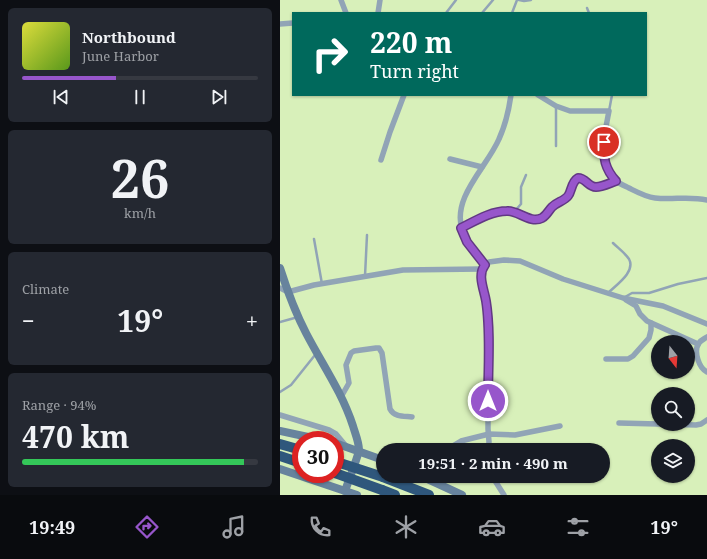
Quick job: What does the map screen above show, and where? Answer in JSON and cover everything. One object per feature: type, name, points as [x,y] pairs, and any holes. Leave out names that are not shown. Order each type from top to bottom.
[{"type":"highway","points":[[280,444],[292,447]]},
{"type":"highway","points":[[280,456],[292,460]]},
{"type":"highway","points":[[344,464],[429,495]]},
{"type":"highway","points":[[344,477],[395,495]]},
{"type":"street","points":[[340,0],[346,12]]},
{"type":"street","points":[[378,12],[380,0]]},
{"type":"street","points":[[280,24],[292,23]]},
{"type":"street","points":[[381,160],[404,96]]},
{"type":"street","points":[[488,443],[488,316],[481,276],[483,267],[467,242],[461,228],[460,211],[463,199],[499,139],[511,96]]},
{"type":"street","points":[[540,96],[563,110],[577,112],[609,111],[605,134],[604,159],[606,168],[616,181],[639,193],[655,198],[699,198],[707,200]]},
{"type":"street","points":[[450,159],[482,167]]},
{"type":"street","points":[[284,290],[403,270],[483,267],[490,262],[497,260],[520,261],[563,279],[623,298],[663,306],[707,324]]},
{"type":"street","points":[[280,268],[284,290],[341,397],[354,427],[359,451],[345,490]]},
{"type":"street","points":[[623,298],[636,306],[644,318],[651,323],[698,344]]},
{"type":"street","points":[[606,359],[628,359],[633,356],[649,338],[651,323]]},
{"type":"street","points":[[707,338],[700,341],[697,348],[701,367],[707,372]]},
{"type":"street","points":[[341,397],[348,383],[346,365],[351,353],[354,351],[379,348],[382,353],[390,409],[397,415],[412,416]]},
{"type":"street","points":[[280,415],[329,430],[336,434],[346,446],[376,457]]},
{"type":"street","points":[[618,423],[696,425],[707,420]]},
{"type":"street","points":[[458,443],[489,434],[515,435],[560,426]]},
{"type":"street","points":[[280,430],[292,433]]},
{"type":"street","points":[[280,469],[357,495]]},
{"type":"street","points":[[436,483],[462,495]]},
{"type":"street","points":[[496,483],[504,495]]},
{"type":"lane","points":[[447,12],[456,0]]},
{"type":"lane","points":[[483,12],[493,0]]},
{"type":"lane","points":[[512,12],[518,0],[531,0]]},
{"type":"lane","points":[[587,8],[589,12]]},
{"type":"lane","points":[[609,111],[612,96]]},
{"type":"lane","points":[[556,106],[556,146]]},
{"type":"lane","points":[[514,212],[522,201],[521,187],[526,175]]},
{"type":"lane","points":[[461,228],[481,218],[498,212],[514,212],[535,219],[544,217],[552,207],[567,198],[574,182],[578,178],[583,179],[591,186],[595,187],[616,181]]},
{"type":"lane","points":[[365,277],[367,235]]},
{"type":"lane","points":[[314,239],[322,284]]},
{"type":"lane","points":[[608,293],[626,276],[630,266],[627,256],[613,243]]},
{"type":"lane","points":[[623,298],[632,293],[649,293],[678,284],[707,278]]},
{"type":"lane","points":[[280,322],[298,317]]},
{"type":"lane","points":[[280,392],[291,385],[317,353]]},
{"type":"route","points":[[488,401],[488,316],[481,276],[481,269],[485,265],[470,247],[461,228],[481,218],[504,211],[511,211],[527,218],[540,219],[544,217],[552,207],[567,198],[575,180],[578,178],[583,179],[591,186],[595,187],[616,181],[606,168],[604,159],[604,142]]}]
